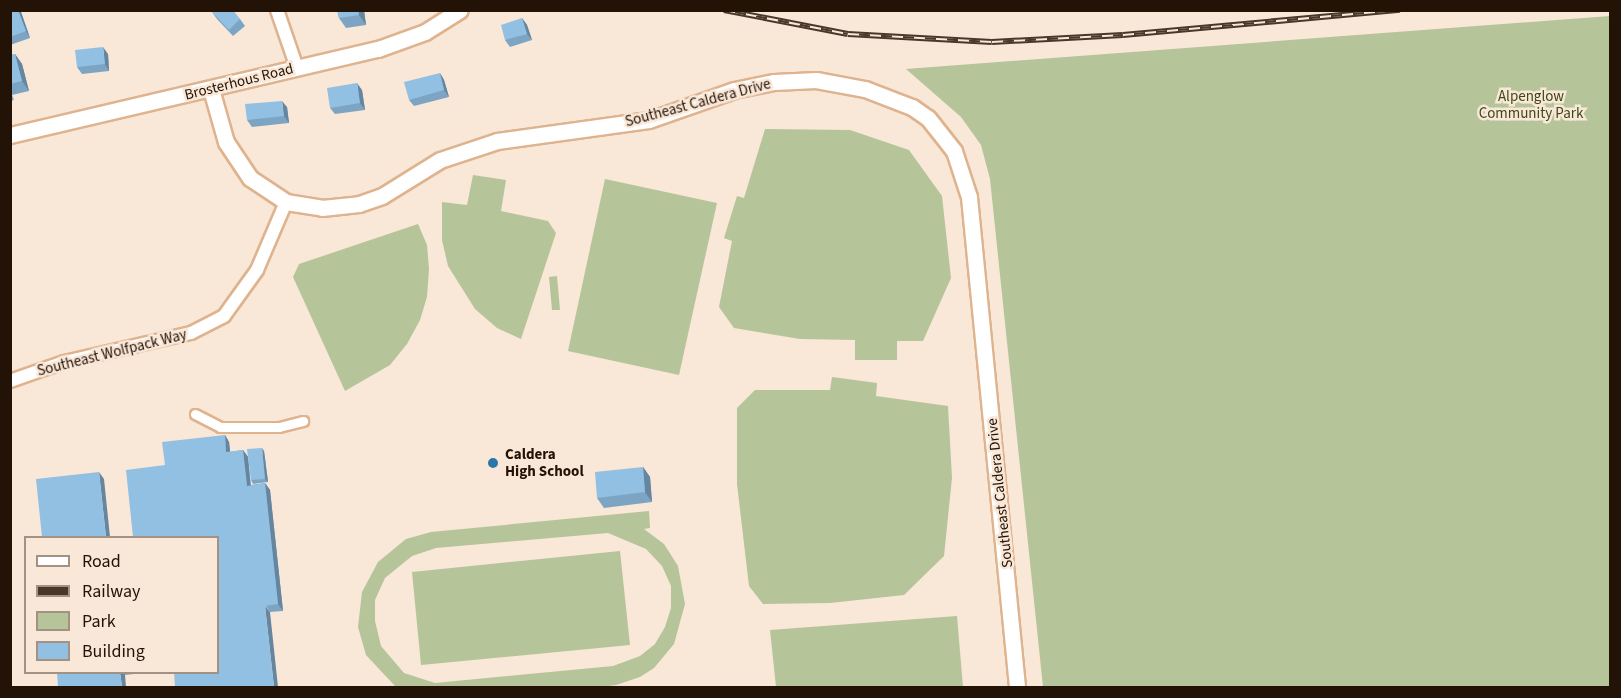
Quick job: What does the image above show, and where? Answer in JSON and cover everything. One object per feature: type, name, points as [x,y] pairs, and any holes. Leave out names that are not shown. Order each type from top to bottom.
[{"type":"street","points":[[277,10],[297,68]]},
{"type":"street","name":"Brosterhous Road","points":[[10,135],[211,89],[403,41],[460,10]]},
{"type":"street","name":"Southeast Caldera Drive","points":[[211,89],[220,128],[236,160],[250,178],[286,202],[322,208],[359,204],[382,196],[440,160],[486,144],[649,120],[734,90],[774,82],[839,83],[887,95],[912,107],[942,132],[964,172],[969,197],[1016,652],[1017,687]]},
{"type":"street","name":"Southeast Wolfpack Way","points":[[10,381],[64,362],[191,333],[224,316],[257,270],[286,202]]},
{"type":"street","points":[[195,414],[220,427],[279,427],[303,421]]},
{"type":"street","name":"Southeast Caldera Drive","points":[[1016,652],[1026,687]]},
{"type":"green space","name":"Alpenglow Community Park","points":[[1610,16],[1610,687],[1043,687],[990,179],[981,145],[961,117],[906,69]]},
{"type":"green space","points":[[765,129],[850,130],[909,150],[942,196],[951,278],[923,341],[897,341],[897,360],[855,360],[855,340],[800,339],[734,328],[719,307],[732,241],[724,238],[737,196],[744,198]]},
{"type":"green space","points":[[473,175],[506,180],[501,211],[548,221],[556,233],[521,339],[497,328],[475,309],[448,266],[442,240],[442,202],[467,205]]},
{"type":"green space","points":[[605,179],[717,203],[679,375],[568,351]]},
{"type":"green space","points":[[418,224],[427,245],[429,269],[427,297],[420,320],[407,344],[390,365],[345,391],[293,277],[299,264]]},
{"type":"green space","points":[[557,276],[560,310],[552,310],[549,277]]},
{"type":"green space","points":[[832,377],[877,383],[876,396],[948,406],[952,478],[944,556],[904,595],[830,603],[763,604],[749,586],[737,484],[737,408],[755,390],[830,390]]},
{"type":"green space","points":[[649,511],[650,528],[644,529],[664,544],[678,566],[685,604],[674,644],[654,668],[640,677],[616,685],[594,688],[390,687],[395,686],[366,655],[358,627],[362,592],[378,562],[406,539],[431,532]],"holes":[[[608,533],[646,549],[662,566],[671,586],[671,608],[665,627],[655,644],[640,656],[613,666],[435,683],[404,673],[381,646],[375,621],[375,600],[385,578],[412,556],[436,548]]]},
{"type":"green space","points":[[620,551],[630,645],[421,665],[412,572]]},
{"type":"green space","points":[[957,616],[963,687],[776,687],[770,630]]},
{"type":"building","points":[[10,10],[18,10],[26,31],[10,37]]},
{"type":"building","points":[[214,10],[233,10],[240,19],[229,30],[212,12]]},
{"type":"building","points":[[337,10],[358,10],[359,15],[339,18]]},
{"type":"building","points":[[522,18],[527,34],[505,40],[501,25]]},
{"type":"building","points":[[103,47],[105,64],[77,67],[75,50]]},
{"type":"building","points":[[15,54],[22,81],[10,84],[10,55]]},
{"type":"building","points":[[440,73],[444,90],[409,100],[404,82]]},
{"type":"building","points":[[357,83],[360,103],[330,108],[327,88]]},
{"type":"building","points":[[282,101],[284,116],[247,120],[245,104]]},
{"type":"building","points":[[225,435],[226,452],[243,450],[247,486],[265,483],[278,604],[265,606],[274,687],[175,687],[174,674],[219,674],[219,536],[133,536],[126,470],[165,465],[162,442]]},
{"type":"building","points":[[262,448],[265,479],[251,480],[247,449]]},
{"type":"building","points":[[643,467],[645,492],[597,498],[595,472]]},
{"type":"building","points":[[99,472],[106,536],[42,536],[36,479]]},
{"type":"building","points":[[57,674],[120,674],[122,687],[58,687]]},
{"type":"railway","points":[[724,10],[848,34],[992,42],[1123,35],[1400,10]]},
{"type":"place","name":"Caldera High School","points":[[493,463]]}]
